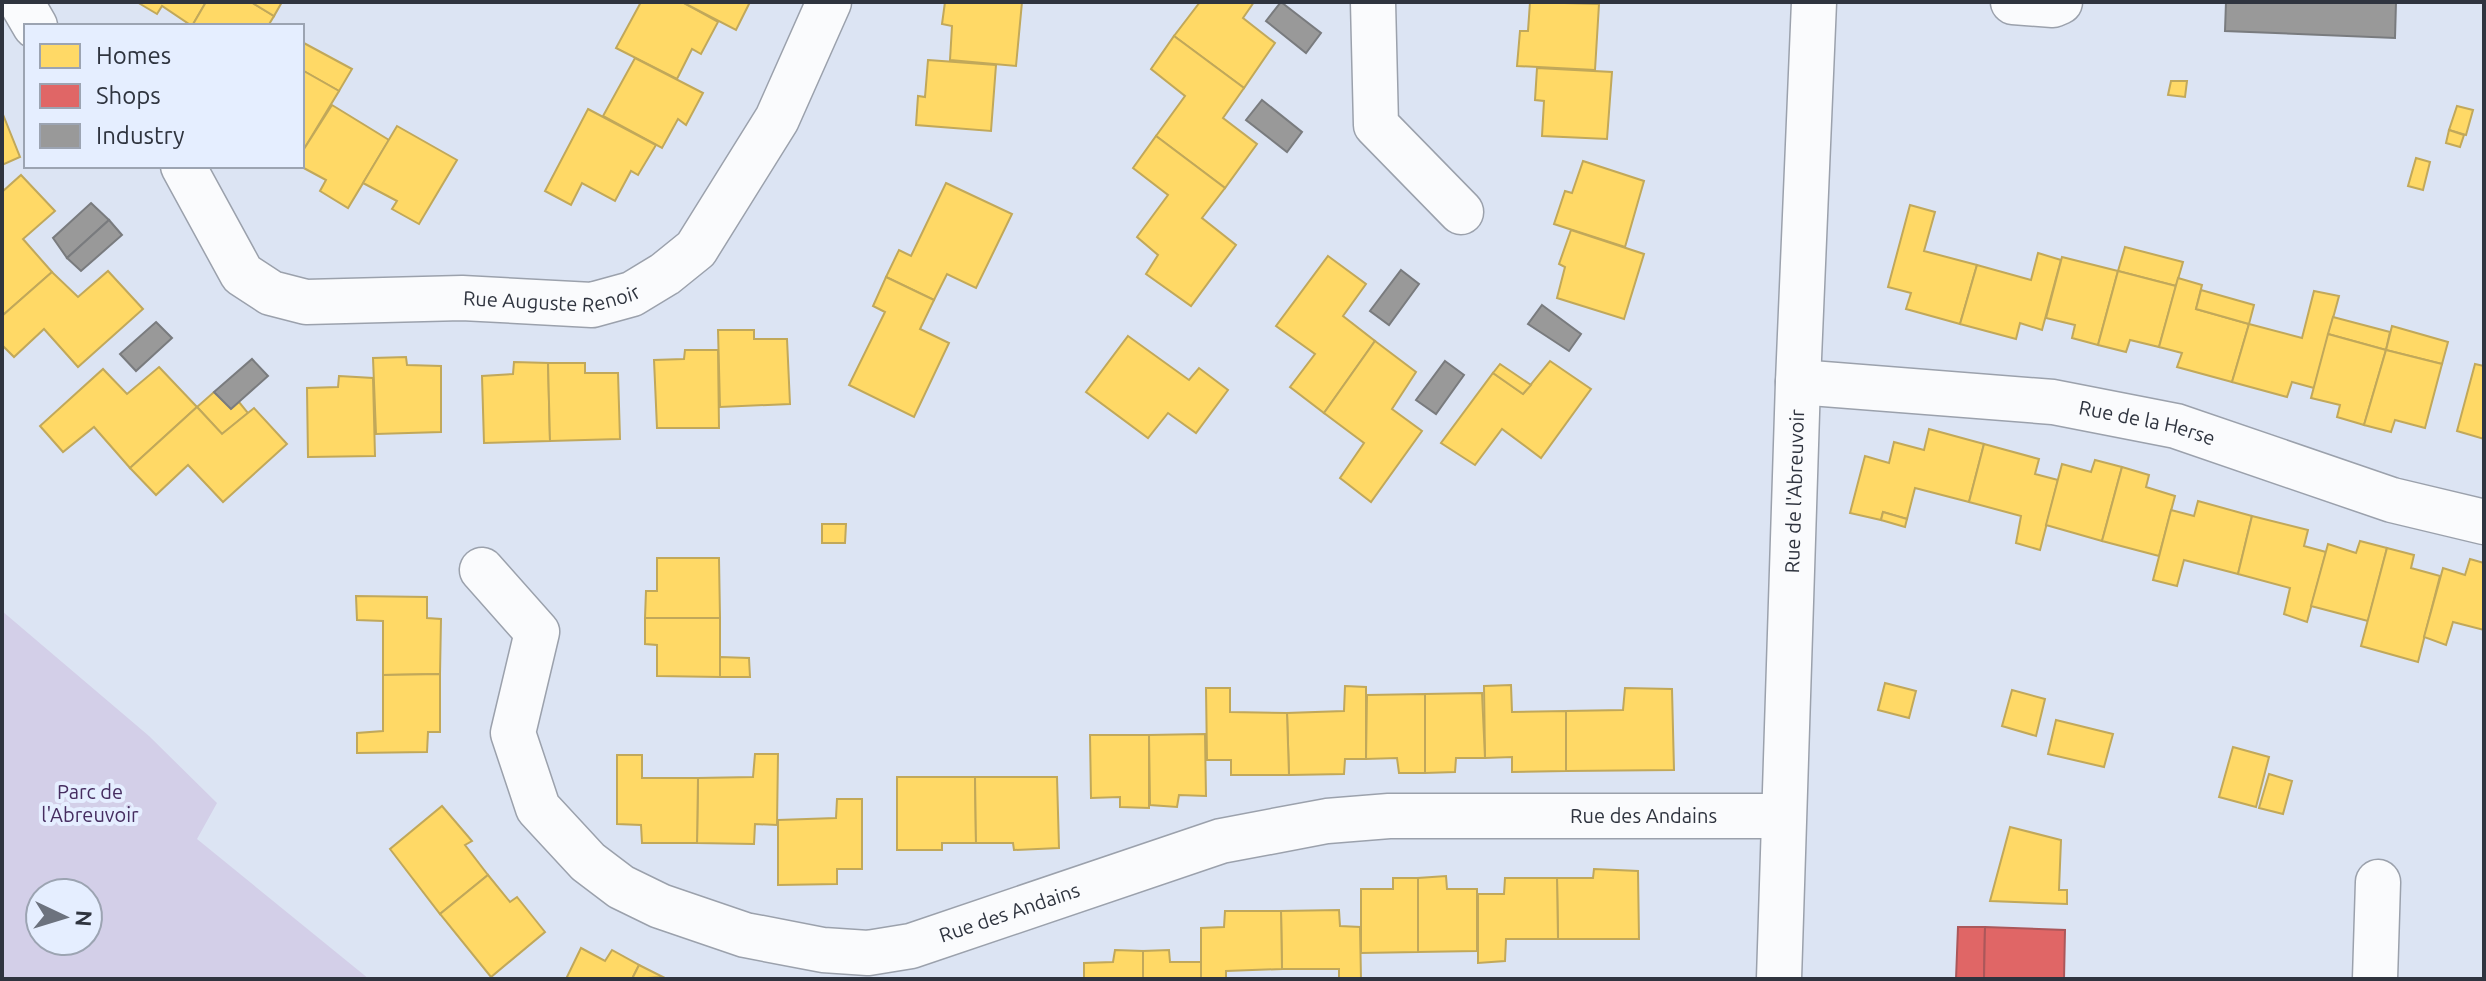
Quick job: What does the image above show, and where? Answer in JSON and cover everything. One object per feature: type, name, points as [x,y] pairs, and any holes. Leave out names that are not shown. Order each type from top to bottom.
[{"type":"street","points":[[21,2],[34,24]]},
{"type":"street","name":"Rue Auguste Renoir","points":[[184,168],[242,274],[263,289],[288,299],[306,302],[462,298],[592,305],[613,301],[632,294],[665,274],[696,249],[777,119],[829,2]]},
{"type":"street","points":[[1373,2],[1376,125],[1461,212]]},
{"type":"street","name":"Rue de l'Abreuvoir","points":[[1779,979],[1782,816],[1814,2]]},
{"type":"street","points":[[2013,2],[2053,5],[2060,2]]},
{"type":"street","name":"Rue de la Herse","points":[[1798,382],[2053,402],[2176,426],[2392,500],[2484,522]]},
{"type":"street","name":"Rue des Andains","points":[[482,570],[537,632],[513,733],[538,808],[588,862],[621,887],[704,923],[783,943],[868,953],[889,951],[1221,841],[1327,821],[1389,816],[1782,816]]},
{"type":"street","points":[[2375,979],[2378,882]]},
{"type":"green space","name":"Parc de l'Abreuvoir","points":[[2,611],[149,736],[217,803],[197,839],[369,979],[2,979]]},
{"type":"building: Homes","points":[[137,2],[206,2],[193,24],[162,6],[157,14]]},
{"type":"building: Homes","points":[[206,2],[251,2],[274,16],[269,24],[193,24]]},
{"type":"building: Homes","points":[[251,2],[282,2],[274,16]]},
{"type":"building: Homes","points":[[641,2],[682,2],[718,22],[701,54],[692,49],[677,79],[616,48]]},
{"type":"building: Homes","points":[[682,2],[750,2],[736,30]]},
{"type":"building: Homes","points":[[945,2],[1022,2],[1016,66],[950,60],[952,26],[942,24]]},
{"type":"building: Homes","points":[[1200,2],[1254,2],[1243,18],[1275,43],[1244,88],[1174,36]]},
{"type":"building: Homes","points":[[1530,2],[1599,4],[1595,70],[1517,66],[1520,31],[1528,31]]},
{"type":"building: Homes","points":[[1174,36],[1244,88],[1223,118],[1257,144],[1225,188],[1156,136],[1185,96],[1151,69]]},
{"type":"building: Homes","points":[[304,43],[352,69],[339,91],[304,71]]},
{"type":"building: Homes","points":[[635,58],[703,93],[686,125],[678,119],[662,148],[603,116]]},
{"type":"building: Homes","points":[[928,60],[996,65],[991,131],[916,125],[918,96],[925,97]]},
{"type":"building: Homes","points":[[1537,68],[1612,72],[1607,139],[1542,136],[1544,101],[1535,100]]},
{"type":"building: Homes","points":[[304,71],[339,91],[304,149]]},
{"type":"building: Homes","points":[[2171,81],[2187,81],[2185,97],[2168,95]]},
{"type":"building: Homes","points":[[332,105],[389,140],[348,208],[320,191],[326,180],[304,168],[304,149]]},
{"type":"building: Homes","points":[[2457,106],[2473,110],[2466,135],[2449,130]]},
{"type":"building: Homes","points":[[588,109],[656,145],[638,175],[631,171],[615,201],[582,183],[571,205],[545,191]]},
{"type":"building: Homes","points":[[2,112],[20,157],[2,165]]},
{"type":"building: Homes","points":[[397,126],[457,160],[419,224],[392,209],[397,201],[363,183]]},
{"type":"building: Homes","points":[[2449,130],[2464,135],[2460,147],[2446,143]]},
{"type":"building: Homes","points":[[1156,136],[1225,188],[1202,218],[1236,245],[1191,306],[1146,274],[1158,255],[1137,237],[1168,195],[1133,168]]},
{"type":"building: Homes","points":[[2416,158],[2430,162],[2423,190],[2408,186]]},
{"type":"building: Homes","points":[[1583,161],[1644,181],[1625,247],[1554,224],[1565,191],[1572,193]]},
{"type":"building: Homes","points":[[21,175],[55,211],[23,239],[52,272],[2,316],[2,192]]},
{"type":"building: Homes","points":[[946,183],[1012,214],[976,288],[947,274],[934,300],[886,277],[899,250],[911,256]]},
{"type":"building: Homes","points":[[1910,205],[1935,212],[1924,251],[1977,265],[1960,324],[1906,309],[1911,293],[1888,287]]},
{"type":"building: Homes","points":[[1571,230],[1644,254],[1624,319],[1557,298],[1565,267],[1559,264]]},
{"type":"building: Homes","points":[[2125,247],[2183,262],[2176,286],[2118,271]]},
{"type":"building: Homes","points":[[2038,253],[2061,260],[2042,330],[2020,323],[2016,339],[1960,324],[1977,265],[2031,280]]},
{"type":"building: Homes","points":[[1328,256],[1366,284],[1343,316],[1375,341],[1324,413],[1290,387],[1315,354],[1276,326]]},
{"type":"building: Homes","points":[[2062,257],[2118,271],[2098,345],[2072,338],[2075,325],[2046,318]]},
{"type":"building: Homes","points":[[108,271],[143,309],[78,367],[44,329],[14,357],[2,345],[2,316],[52,272],[78,297]]},
{"type":"building: Homes","points":[[2118,271],[2176,286],[2159,347],[2130,340],[2126,352],[2098,345]]},
{"type":"building: Homes","points":[[886,277],[934,300],[920,329],[949,343],[914,417],[849,385],[885,312],[873,306]]},
{"type":"building: Homes","points":[[2178,278],[2202,285],[2196,309],[2249,324],[2232,382],[2177,367],[2182,353],[2159,347]]},
{"type":"building: Homes","points":[[2201,290],[2254,305],[2249,324],[2196,309]]},
{"type":"building: Homes","points":[[2314,291],[2339,296],[2314,388],[2292,382],[2287,397],[2232,382],[2249,324],[2302,338]]},
{"type":"building: Homes","points":[[2333,317],[2390,332],[2386,350],[2328,334]]},
{"type":"building: Homes","points":[[2392,326],[2448,342],[2442,364],[2386,350]]},
{"type":"building: Homes","points":[[718,330],[754,330],[754,339],[787,339],[790,404],[720,407]]},
{"type":"building: Homes","points":[[2328,334],[2386,350],[2364,425],[2337,417],[2340,405],[2311,398]]},
{"type":"building: Homes","points":[[1128,336],[1189,380],[1199,368],[1228,390],[1196,433],[1168,413],[1148,438],[1086,392]]},
{"type":"building: Homes","points":[[1375,341],[1416,372],[1392,409],[1422,431],[1371,502],[1340,478],[1364,443],[1324,413]]},
{"type":"building: Homes","points":[[685,350],[718,350],[719,428],[657,428],[654,360],[684,359]]},
{"type":"building: Homes","points":[[2386,350],[2442,364],[2425,428],[2395,420],[2391,432],[2364,425]]},
{"type":"building: Homes","points":[[406,357],[407,365],[441,366],[441,432],[376,434],[373,358]]},
{"type":"building: Homes","points":[[1550,361],[1591,389],[1541,458],[1502,429],[1475,465],[1441,443],[1493,373],[1523,394]]},
{"type":"building: Homes","points":[[514,362],[548,363],[550,441],[484,443],[482,376],[513,374]]},
{"type":"building: Homes","points":[[548,363],[585,363],[585,373],[618,373],[620,439],[550,441]]},
{"type":"building: Homes","points":[[1500,364],[1531,385],[1523,394],[1493,373]]},
{"type":"building: Homes","points":[[2475,364],[2484,366],[2484,439],[2457,431]]},
{"type":"building: Homes","points":[[159,367],[197,407],[130,468],[94,427],[63,452],[40,426],[103,369],[127,394]]},
{"type":"building: Homes","points":[[339,376],[373,378],[375,456],[308,457],[307,388],[338,387]]},
{"type":"building: Homes","points":[[214,392],[231,409],[239,402],[248,413],[222,434],[197,407]]},
{"type":"building: Homes","points":[[197,407],[222,434],[254,408],[287,444],[223,502],[188,465],[156,495],[130,468]]},
{"type":"building: Homes","points":[[1929,429],[1984,444],[1969,502],[1915,488],[1907,519],[1883,512],[1881,520],[1850,513],[1865,456],[1889,463],[1894,442],[1924,450]]},
{"type":"building: Homes","points":[[1984,444],[2039,459],[2035,474],[2058,480],[2040,550],[2016,543],[2021,516],[1969,502]]},
{"type":"building: Homes","points":[[2095,460],[2122,467],[2102,541],[2046,525],[2062,464],[2091,472]]},
{"type":"building: Homes","points":[[2122,467],[2149,475],[2146,487],[2175,496],[2159,556],[2102,541]]},
{"type":"building: Homes","points":[[2198,501],[2252,516],[2238,574],[2184,560],[2177,586],[2153,580],[2171,510],[2194,516]]},
{"type":"building: Homes","points":[[1883,512],[1907,519],[1905,527],[1881,520]]},
{"type":"building: Homes","points":[[2252,516],[2308,530],[2304,546],[2326,552],[2307,622],[2284,614],[2290,588],[2238,574]]},
{"type":"building: Homes","points":[[822,524],[846,524],[845,543],[822,543]]},
{"type":"building: Homes","points":[[2360,541],[2387,548],[2368,621],[2311,606],[2328,544],[2356,553]]},
{"type":"building: Homes","points":[[2387,548],[2414,555],[2411,568],[2440,576],[2418,662],[2361,646]]},
{"type":"building: Homes","points":[[657,558],[719,558],[720,618],[645,618],[646,591],[657,591]]},
{"type":"building: Homes","points":[[2470,559],[2484,563],[2484,630],[2453,622],[2446,645],[2424,637],[2443,568],[2465,575]]},
{"type":"building: Homes","points":[[356,596],[427,597],[427,618],[441,619],[440,674],[383,675],[383,621],[357,620]]},
{"type":"building: Homes","points":[[645,618],[720,618],[720,677],[657,676],[657,645],[645,644]]},
{"type":"building: Homes","points":[[720,657],[749,658],[750,677],[720,677]]},
{"type":"building: Homes","points":[[440,674],[440,732],[428,732],[427,752],[357,753],[357,733],[383,731],[383,675]]},
{"type":"building: Homes","points":[[1885,683],[1916,691],[1909,718],[1878,710]]},
{"type":"building: Homes","points":[[1511,685],[1512,712],[1566,711],[1566,771],[1512,772],[1512,757],[1485,758],[1484,686]]},
{"type":"building: Homes","points":[[1345,686],[1366,687],[1366,759],[1345,759],[1344,774],[1289,775],[1287,713],[1344,711]]},
{"type":"building: Homes","points":[[1206,688],[1230,688],[1230,712],[1287,713],[1289,775],[1231,775],[1231,760],[1207,760]]},
{"type":"building: Homes","points":[[1625,688],[1672,689],[1674,770],[1566,771],[1566,711],[1623,710]]},
{"type":"building: Homes","points":[[2012,690],[2045,699],[2036,736],[2002,726]]},
{"type":"building: Homes","points":[[1482,693],[1485,758],[1456,758],[1455,772],[1425,773],[1425,694]]},
{"type":"building: Homes","points":[[1425,694],[1425,773],[1399,773],[1397,758],[1366,759],[1367,695]]},
{"type":"building: Homes","points":[[2056,720],[2113,734],[2104,767],[2048,754]]},
{"type":"building: Homes","points":[[1205,734],[1206,796],[1179,795],[1177,807],[1150,805],[1149,735]]},
{"type":"building: Homes","points":[[1090,735],[1149,735],[1149,808],[1120,807],[1120,797],[1091,798]]},
{"type":"building: Homes","points":[[2233,747],[2269,757],[2256,807],[2219,797]]},
{"type":"building: Homes","points":[[755,754],[778,754],[777,825],[755,824],[754,844],[697,843],[698,778],[753,777]]},
{"type":"building: Homes","points":[[617,755],[642,755],[642,778],[698,778],[697,843],[642,843],[641,825],[617,824]]},
{"type":"building: Homes","points":[[2269,774],[2292,781],[2283,814],[2259,808]]},
{"type":"building: Homes","points":[[897,777],[975,777],[976,843],[942,843],[942,850],[897,850]]},
{"type":"building: Homes","points":[[975,777],[1057,777],[1059,848],[1014,850],[1013,843],[976,843]]},
{"type":"building: Homes","points":[[837,799],[862,799],[862,869],[837,869],[837,884],[778,885],[778,820],[836,818]]},
{"type":"building: Homes","points":[[442,806],[472,841],[465,845],[488,875],[440,914],[390,849]]},
{"type":"building: Homes","points":[[2010,827],[2061,840],[2059,890],[2067,890],[2067,904],[1990,901]]},
{"type":"building: Homes","points":[[1594,869],[1638,871],[1639,939],[1558,939],[1557,878],[1593,878]]},
{"type":"building: Homes","points":[[488,875],[510,902],[517,897],[545,932],[491,977],[440,914]]},
{"type":"building: Homes","points":[[1446,876],[1447,889],[1477,889],[1477,951],[1418,952],[1418,878]]},
{"type":"building: Homes","points":[[1393,878],[1418,878],[1418,952],[1361,953],[1361,889],[1393,889]]},
{"type":"building: Homes","points":[[1505,878],[1557,878],[1558,939],[1506,939],[1505,961],[1478,963],[1478,894],[1504,894]]},
{"type":"building: Homes","points":[[1339,910],[1340,926],[1360,927],[1361,979],[1339,979],[1339,969],[1282,969],[1281,911]]},
{"type":"building: Homes","points":[[1225,911],[1281,911],[1282,969],[1226,971],[1226,979],[1201,979],[1201,928],[1224,927]]},
{"type":"building: Homes","points":[[581,948],[605,961],[612,950],[639,965],[632,979],[566,979]]},
{"type":"building: Homes","points":[[1115,950],[1143,951],[1143,979],[1084,979],[1084,963],[1113,962]]},
{"type":"building: Homes","points":[[1169,950],[1170,962],[1201,962],[1201,979],[1143,979],[1143,951]]},
{"type":"building: Homes","points":[[639,965],[663,977],[632,979]]},
{"type":"building: Shops","points":[[1958,927],[1985,927],[1984,979],[1956,979]]},
{"type":"building: Shops","points":[[1985,927],[2065,930],[2064,979],[1984,979]]},
{"type":"building: Industry","points":[[1281,2],[1321,33],[1306,53],[1266,21]]},
{"type":"building: Industry","points":[[2226,2],[2396,2],[2395,38],[2225,31]]},
{"type":"building: Industry","points":[[1262,100],[1302,132],[1287,152],[1246,120]]},
{"type":"building: Industry","points":[[91,203],[109,220],[67,258],[53,238]]},
{"type":"building: Industry","points":[[109,220],[122,235],[81,271],[67,258]]},
{"type":"building: Industry","points":[[1401,270],[1419,284],[1389,325],[1370,311]]},
{"type":"building: Industry","points":[[1542,305],[1581,334],[1569,351],[1528,324]]},
{"type":"building: Industry","points":[[156,322],[172,338],[136,371],[120,354]]},
{"type":"building: Industry","points":[[252,359],[268,376],[231,409],[214,392]]},
{"type":"building: Industry","points":[[1445,361],[1464,375],[1436,414],[1416,400]]}]
